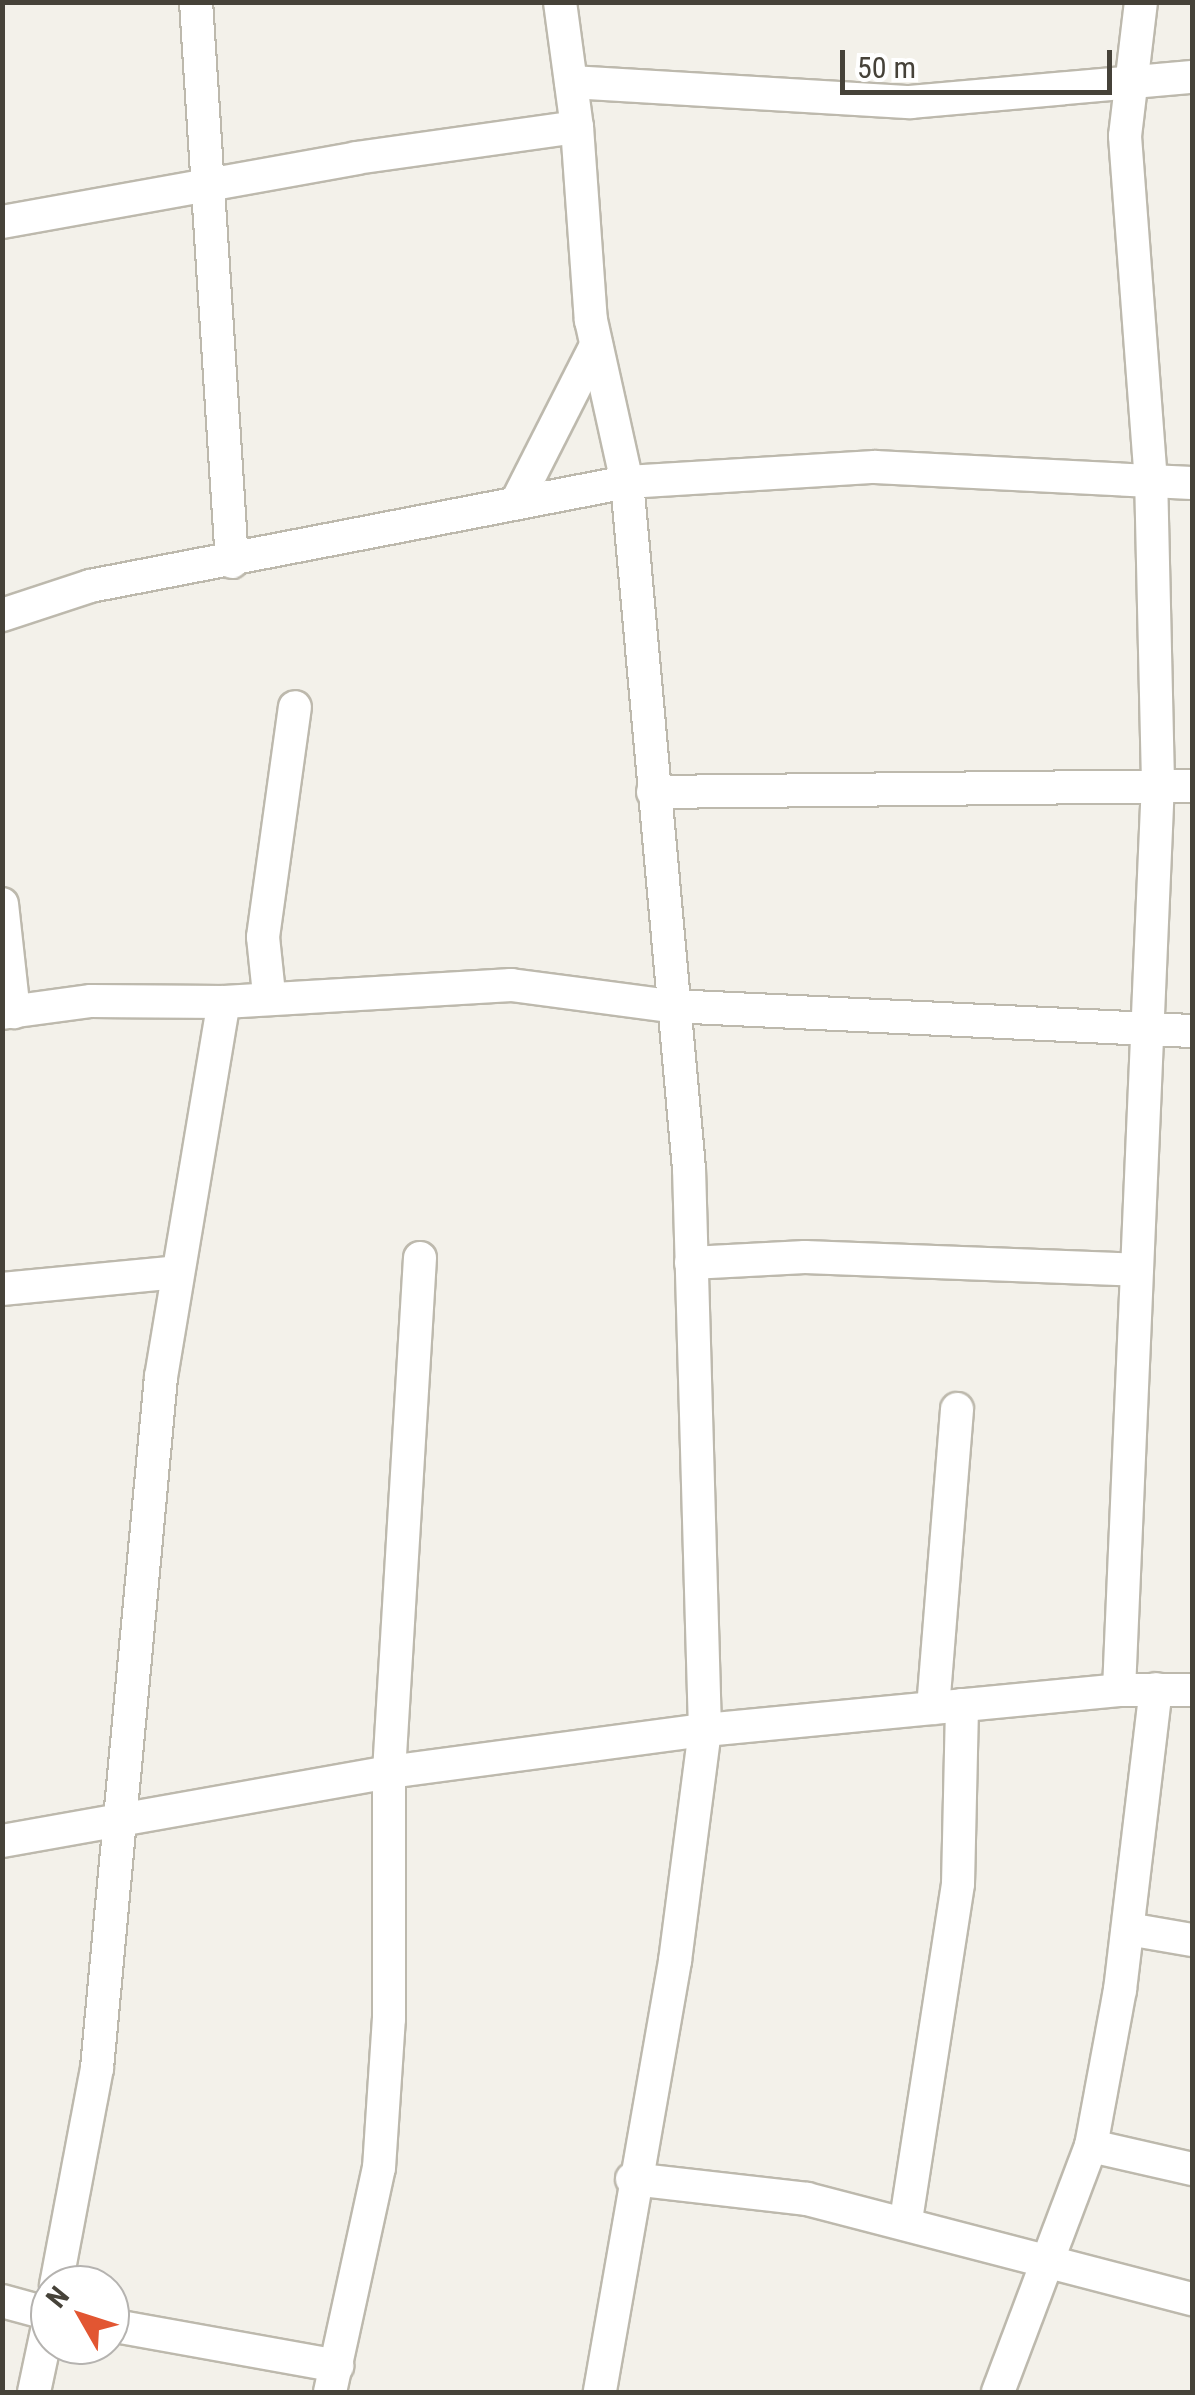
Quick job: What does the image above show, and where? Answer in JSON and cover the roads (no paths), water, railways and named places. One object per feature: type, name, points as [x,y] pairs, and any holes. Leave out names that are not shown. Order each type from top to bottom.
[{"type":"street","points":[[196,2],[232,562]]},
{"type":"street","points":[[560,2],[577,127],[596,345],[627,482],[671,1006],[689,1168],[706,1730],[675,1961],[632,2180],[608,2390]]},
{"type":"street","points":[[1119,1690],[1158,783],[1152,482],[1125,136],[1142,2]]},
{"type":"street","points":[[571,82],[910,102],[1192,78]]},
{"type":"street","points":[[2,222],[208,188],[356,158],[577,127]]},
{"type":"street","points":[[516,503],[596,345]]},
{"type":"street","points":[[2,615],[90,586],[232,562],[627,482],[875,466],[1192,483]]},
{"type":"street","points":[[269,994],[263,937],[295,706]]},
{"type":"street","points":[[653,792],[1158,783],[1192,786]]},
{"type":"street","points":[[2,904],[8,1013],[91,1002],[224,1002],[269,994],[511,985],[671,1006],[1192,1030]]},
{"type":"street","points":[[60,2265],[97,2068],[159,1396],[224,1002]]},
{"type":"street","points":[[691,1263],[805,1257],[1137,1270]]},
{"type":"street","points":[[130,2330],[333,2379],[379,2168],[389,2019],[390,1772],[420,1258]]},
{"type":"street","points":[[2,1290],[177,1272]]},
{"type":"street","points":[[906,2220],[958,1884],[947,1707],[957,1409]]},
{"type":"street","points":[[998,2392],[1092,2146],[1128,1929],[1156,1689]]},
{"type":"street","points":[[2,1841],[122,1824],[390,1772],[706,1730],[1119,1690],[1192,1690]]},
{"type":"street","points":[[1128,1929],[1192,1940]]},
{"type":"street","points":[[1092,2146],[1192,2168]]},
{"type":"street","points":[[632,2180],[807,2199],[906,2220],[1045,2264],[1192,2298]]},
{"type":"street","points":[[2,2301],[30,2310]]},
{"type":"street","points":[[34,2392],[40,2365]]}]
